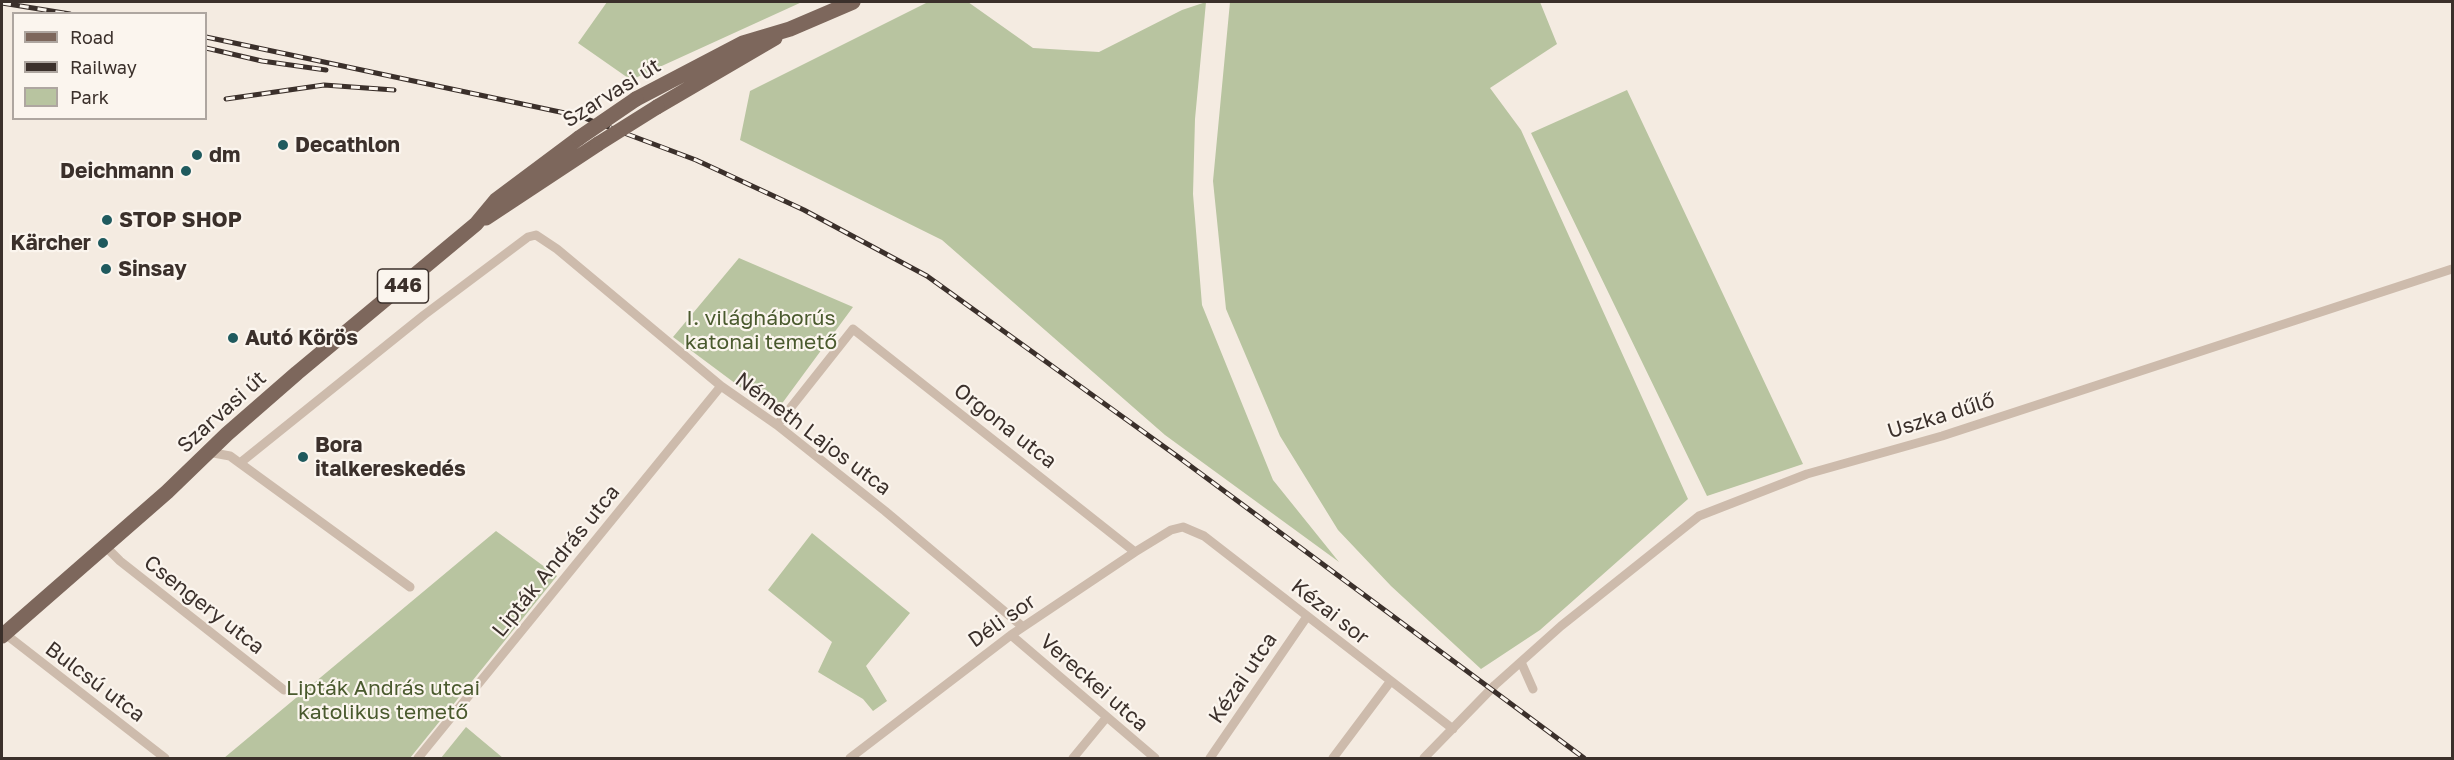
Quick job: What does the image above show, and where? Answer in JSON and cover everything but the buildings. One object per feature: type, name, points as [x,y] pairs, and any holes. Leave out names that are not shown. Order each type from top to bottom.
[{"type":"main road","name":"Szarvasi út","points":[[476,224],[496,200],[636,99],[743,43],[790,29],[853,2]]},
{"type":"main road","name":"Szarvasi út","points":[[3,635],[297,373],[476,224],[657,107],[790,29]]},
{"type":"street","name":"Németh Lajos utca","points":[[240,463],[424,315],[528,237],[536,235],[557,249],[721,386],[777,425],[885,511],[1023,627]]},
{"type":"street","name":"Uszka dűlő","points":[[1429,756],[1491,689],[1521,662],[1699,516],[1807,474],[1942,436],[2452,269]]},
{"type":"street","name":"Orgona utca","points":[[777,425],[853,329],[1135,552]]},
{"type":"street","name":"Lipták András utca","points":[[418,759],[721,386]]},
{"type":"street","points":[[208,452],[230,456],[410,587]]},
{"type":"street","name":"Déli sor","points":[[850,759],[1011,635],[1135,552],[1171,530],[1183,527]]},
{"type":"street","name":"Kézai sor","points":[[1183,527],[1204,536],[1306,618],[1453,729]]},
{"type":"street","name":"Csengery utca","points":[[105,546],[120,561],[284,690]]},
{"type":"street","name":"Kézai utca","points":[[1210,759],[1306,618]]},
{"type":"street","name":"Bulcsú utca","points":[[3,635],[165,759]]},
{"type":"street","name":"Vereckei utca","points":[[1011,635],[1155,759]]},
{"type":"street","points":[[1521,662],[1533,689]]},
{"type":"street","points":[[1333,759],[1390,682]]},
{"type":"street","points":[[1072,759],[1106,718]]},
{"type":"green space","points":[[607,2],[802,2],[631,80],[578,43]]},
{"type":"green space","points":[[928,2],[968,2],[1033,48],[1099,52],[1182,10],[1206,2],[1195,119],[1193,194],[1202,305],[1273,480],[1339,562],[1165,435],[942,240],[740,140],[750,91]]},
{"type":"green space","points":[[1230,2],[1540,2],[1557,44],[1490,88],[1521,130],[1688,499],[1540,630],[1481,669],[1391,586],[1338,530],[1280,436],[1226,309],[1213,181]]},
{"type":"green space","points":[[1627,90],[1803,464],[1707,496],[1531,133]]},
{"type":"green space","name":"I. világháborús katonai temető","points":[[739,258],[853,307],[775,413],[673,337]]},
{"type":"green space","name":"Lipták András utcai katolikus temető","points":[[496,531],[557,576],[410,758],[224,758]]},
{"type":"green space","points":[[812,533],[910,613],[866,666],[887,701],[873,711],[863,699],[818,672],[832,642],[768,590]]},
{"type":"green space","points":[[466,727],[503,758],[441,758]]},
{"type":"railway","points":[[2,3],[58,12]]},
{"type":"railway","points":[[207,37],[579,116],[696,160],[804,210],[927,276],[1177,456],[1584,758]]},
{"type":"railway","points":[[207,48],[262,61],[326,70]]},
{"type":"railway","points":[[226,99],[324,85],[394,90]]},
{"type":"place","name":"Decathlon","points":[[283,145]]},
{"type":"place","name":"dm","points":[[197,155]]},
{"type":"place","name":"Deichmann","points":[[186,171]]},
{"type":"place","name":"STOP SHOP","points":[[107,220]]},
{"type":"place","name":"Kärcher","points":[[103,243]]},
{"type":"place","name":"Sinsay","points":[[106,269]]},
{"type":"place","name":"Autó Körös","points":[[233,338]]},
{"type":"place","name":"Bora italkereskedés","points":[[303,457]]}]
